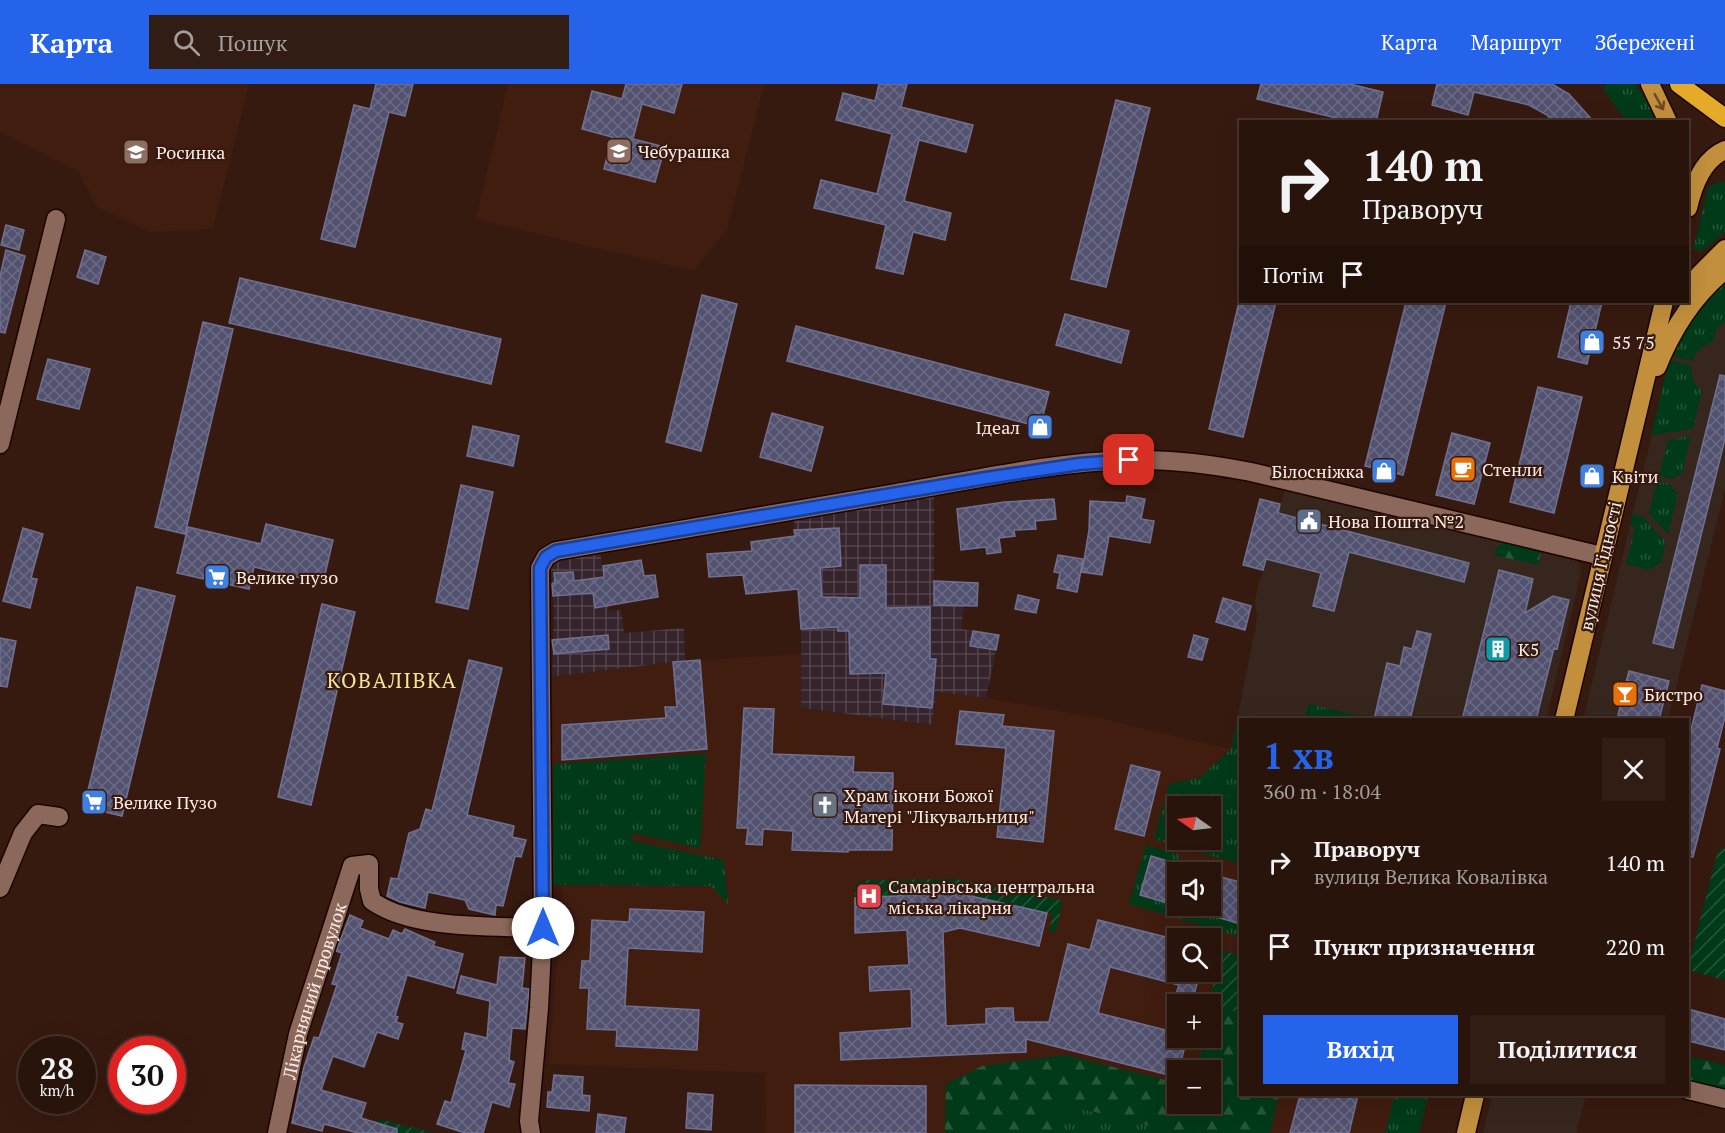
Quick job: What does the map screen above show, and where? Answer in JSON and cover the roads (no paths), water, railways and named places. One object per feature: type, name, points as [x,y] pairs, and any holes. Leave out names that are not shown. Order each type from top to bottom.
[{"type":"highway","points":[[1679,84],[1725,118]]},
{"type":"main road","points":[[1650,84],[1667,120]]},
{"type":"main road","points":[[1689,205],[1700,173],[1716,154],[1725,150]]},
{"type":"main road","points":[[1689,290],[1700,274],[1725,249]]},
{"type":"main road","name":"вулиця Гідності","points":[[1637,412],[1664,350],[1685,314],[1710,282],[1725,270]]},
{"type":"main road","name":"вулиця Гідності","points":[[1564,718],[1664,303]]},
{"type":"main road","name":"вулиця Гідності","points":[[1637,412],[1669,323],[1680,303]]},
{"type":"main road","points":[[1466,1133],[1475,1096]]},
{"type":"street","points":[[0,444],[56,219]]},
{"type":"street","points":[[531,1133],[529,1121],[543,928],[540,568],[546,557],[556,551],[986,478],[1079,464],[1129,460],[1214,465],[1251,472],[1602,556]]},
{"type":"street","points":[[0,888],[23,832],[38,814],[59,817]]},
{"type":"street","name":"Лікарняний провулок","points":[[277,1133],[297,1034],[352,866],[369,864],[369,889],[372,901],[386,911],[413,918],[462,925],[543,928]]},
{"type":"street","points":[[1689,1090],[1725,1099]]},
{"type":"place","name":"Чебурашка","points":[[619,151]]},
{"type":"place","name":"Росинка","points":[[136,152]]},
{"type":"place","name":"55 75","points":[[1592,342]]},
{"type":"place","name":"Ідеал","points":[[1040,427]]},
{"type":"place","name":"Стенли","points":[[1463,469]]},
{"type":"place","name":"Білосніжка","points":[[1384,471]]},
{"type":"place","name":"Квіти","points":[[1592,476]]},
{"type":"place","name":"Нова Пошта №2","points":[[1309,521]]},
{"type":"place","name":"Велике пузо","points":[[217,577]]},
{"type":"place","name":"К5","points":[[1498,649]]},
{"type":"place","name":"Бистро","points":[[1625,694]]},
{"type":"place","name":"Велике Пузо","points":[[94,802]]},
{"type":"place","name":"Храм ікони Божої Матері \"Лікувальниця\"","points":[[825,805]]},
{"type":"place","name":"Самарівська центральна міська лікарня","points":[[869,896]]},
{"type":"district","name":"КОВАЛІВКА","points":[[392,680]]}]
